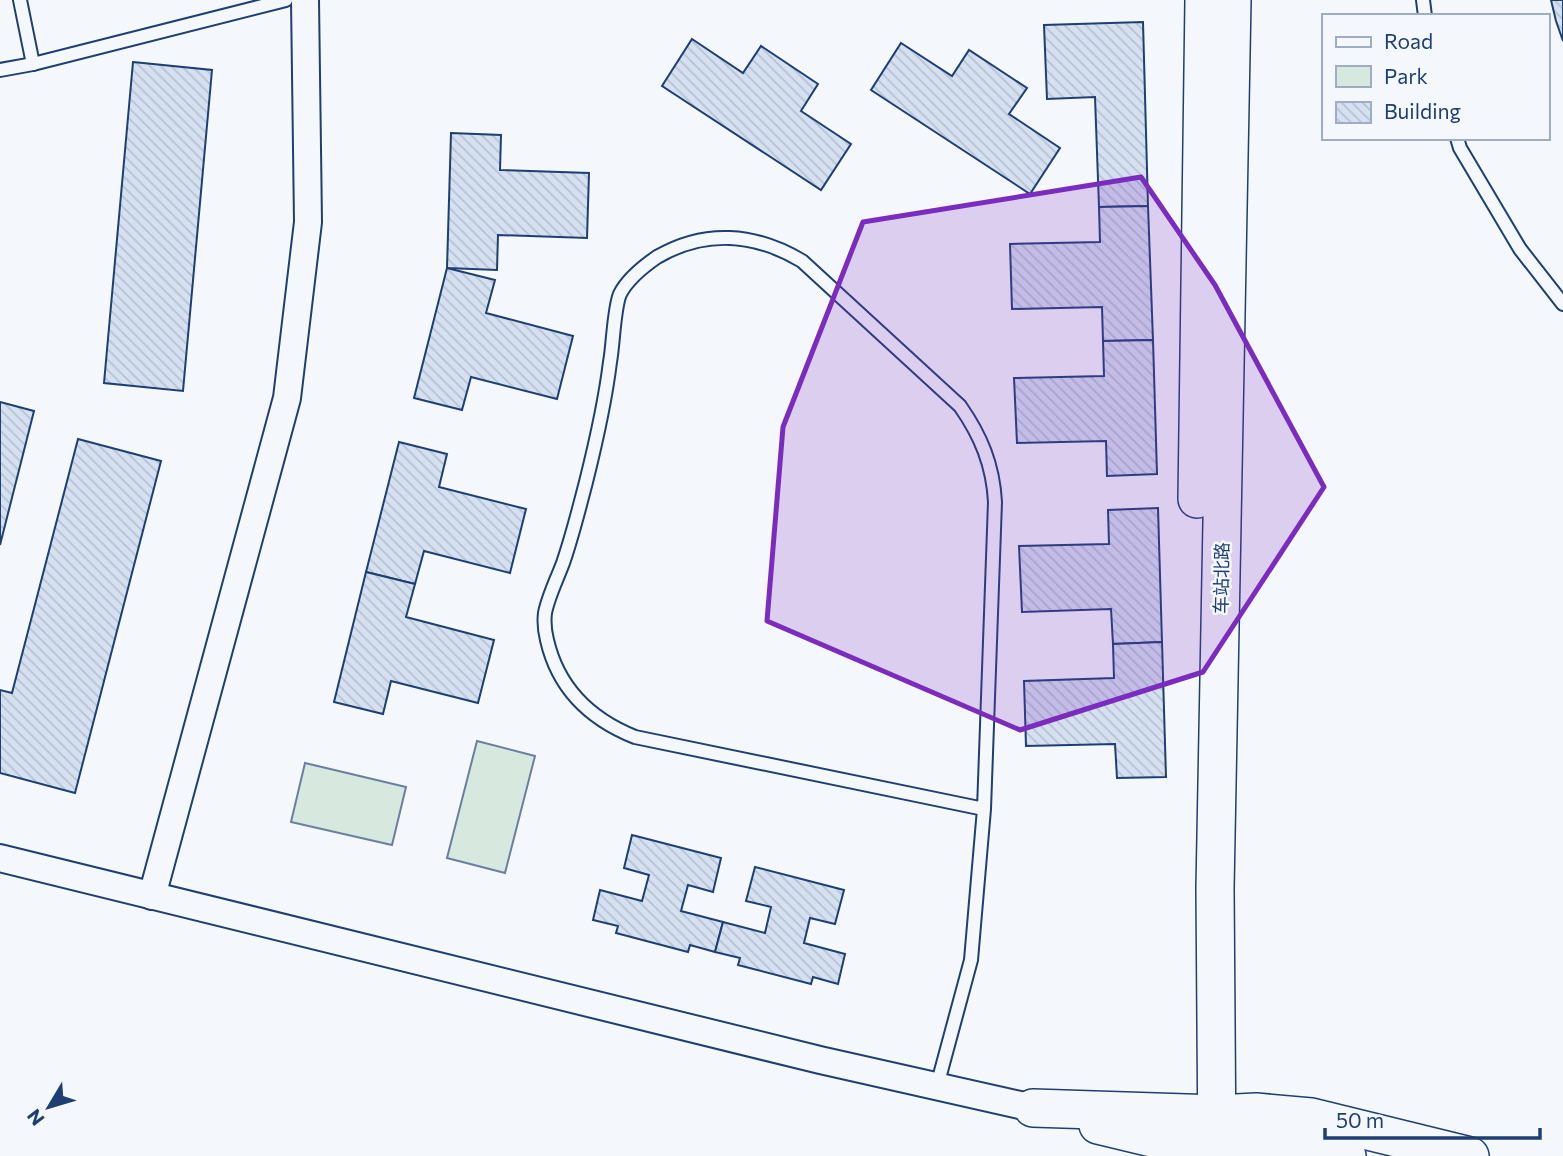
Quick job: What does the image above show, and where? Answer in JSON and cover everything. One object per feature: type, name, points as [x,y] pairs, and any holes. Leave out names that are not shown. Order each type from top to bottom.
[{"type":"street","points":[[152,896],[287,398],[308,222],[305,0]]},
{"type":"street","name":"车站北路","points":[[1204,0],[1192,887],[1206,1137]]},
{"type":"street","name":"车站北路","points":[[1206,1137],[1216,874],[1232,0]]},
{"type":"street","points":[[0,858],[820,1060],[1033,1108],[1206,1137],[1257,1139],[1303,1145],[1347,1156]]},
{"type":"street","points":[[1206,1137],[1256,1112],[1311,1117],[1470,1156]]},
{"type":"lane","points":[[20,0],[33,64]]},
{"type":"lane","points":[[0,70],[286,0]]},
{"type":"lane","points":[[1458,140],[1520,249],[1563,304]]},
{"type":"lane","points":[[937,1086],[971,960],[984,809],[995,502],[991,467],[975,427],[960,406],[820,276],[792,255],[760,241],[736,237],[713,237],[669,250],[633,277],[619,296],[597,435],[567,548],[545,615],[549,647],[561,677],[586,709],[601,721],[635,737],[984,809]]},
{"type":"highlighted area","points":[[1141,177],[1215,285],[1324,487],[1203,672],[1020,730],[767,621],[783,427],[863,222]]},
{"type":"green space","points":[[477,741],[535,756],[505,873],[447,858]]},
{"type":"green space","points":[[305,763],[406,787],[392,845],[291,822]]},
{"type":"building","points":[[1551,0],[1563,0],[1563,41],[1556,21]]},
{"type":"building","points":[[1143,22],[1148,206],[1099,207],[1095,97],[1047,99],[1044,25]]},
{"type":"building","points":[[692,39],[743,73],[761,46],[818,84],[801,111],[851,144],[821,190],[662,86]]},
{"type":"building","points":[[901,43],[952,76],[969,50],[1027,88],[1009,114],[1060,148],[1030,194],[871,90]]},
{"type":"building","points":[[133,62],[212,70],[183,391],[104,383]]},
{"type":"building","points":[[451,133],[501,135],[500,170],[589,173],[587,238],[498,235],[497,270],[447,268]]},
{"type":"building","points":[[1148,206],[1153,340],[1103,341],[1102,307],[1012,309],[1010,244],[1100,242],[1099,207]]},
{"type":"building","points":[[447,268],[495,280],[486,313],[573,336],[557,399],[471,377],[462,410],[414,398]]},
{"type":"building","points":[[1153,340],[1157,474],[1107,476],[1106,441],[1017,443],[1014,378],[1104,376],[1103,341]]},
{"type":"building","points":[[0,402],[34,411],[0,545]]},
{"type":"building","points":[[78,439],[161,461],[75,793],[0,773],[0,690],[12,693]]},
{"type":"building","points":[[399,442],[447,454],[439,487],[526,509],[510,573],[424,551],[415,584],[366,572]]},
{"type":"building","points":[[1158,508],[1162,642],[1113,644],[1111,609],[1022,612],[1019,546],[1109,544],[1108,510]]},
{"type":"building","points":[[366,572],[415,584],[406,617],[494,640],[478,703],[391,681],[383,714],[334,702]]},
{"type":"building","points":[[1162,642],[1166,777],[1117,778],[1115,744],[1026,746],[1024,681],[1114,678],[1113,644]]},
{"type":"building","points":[[632,835],[721,858],[713,892],[688,885],[681,911],[723,922],[715,952],[690,945],[688,952],[616,933],[618,926],[593,920],[600,890],[642,901],[649,875],[624,868]]},
{"type":"building","points":[[755,867],[844,890],[835,924],[810,918],[804,943],[845,954],[838,984],[813,977],[811,984],[738,965],[740,958],[715,952],[723,922],[765,933],[771,907],[746,901]]}]
